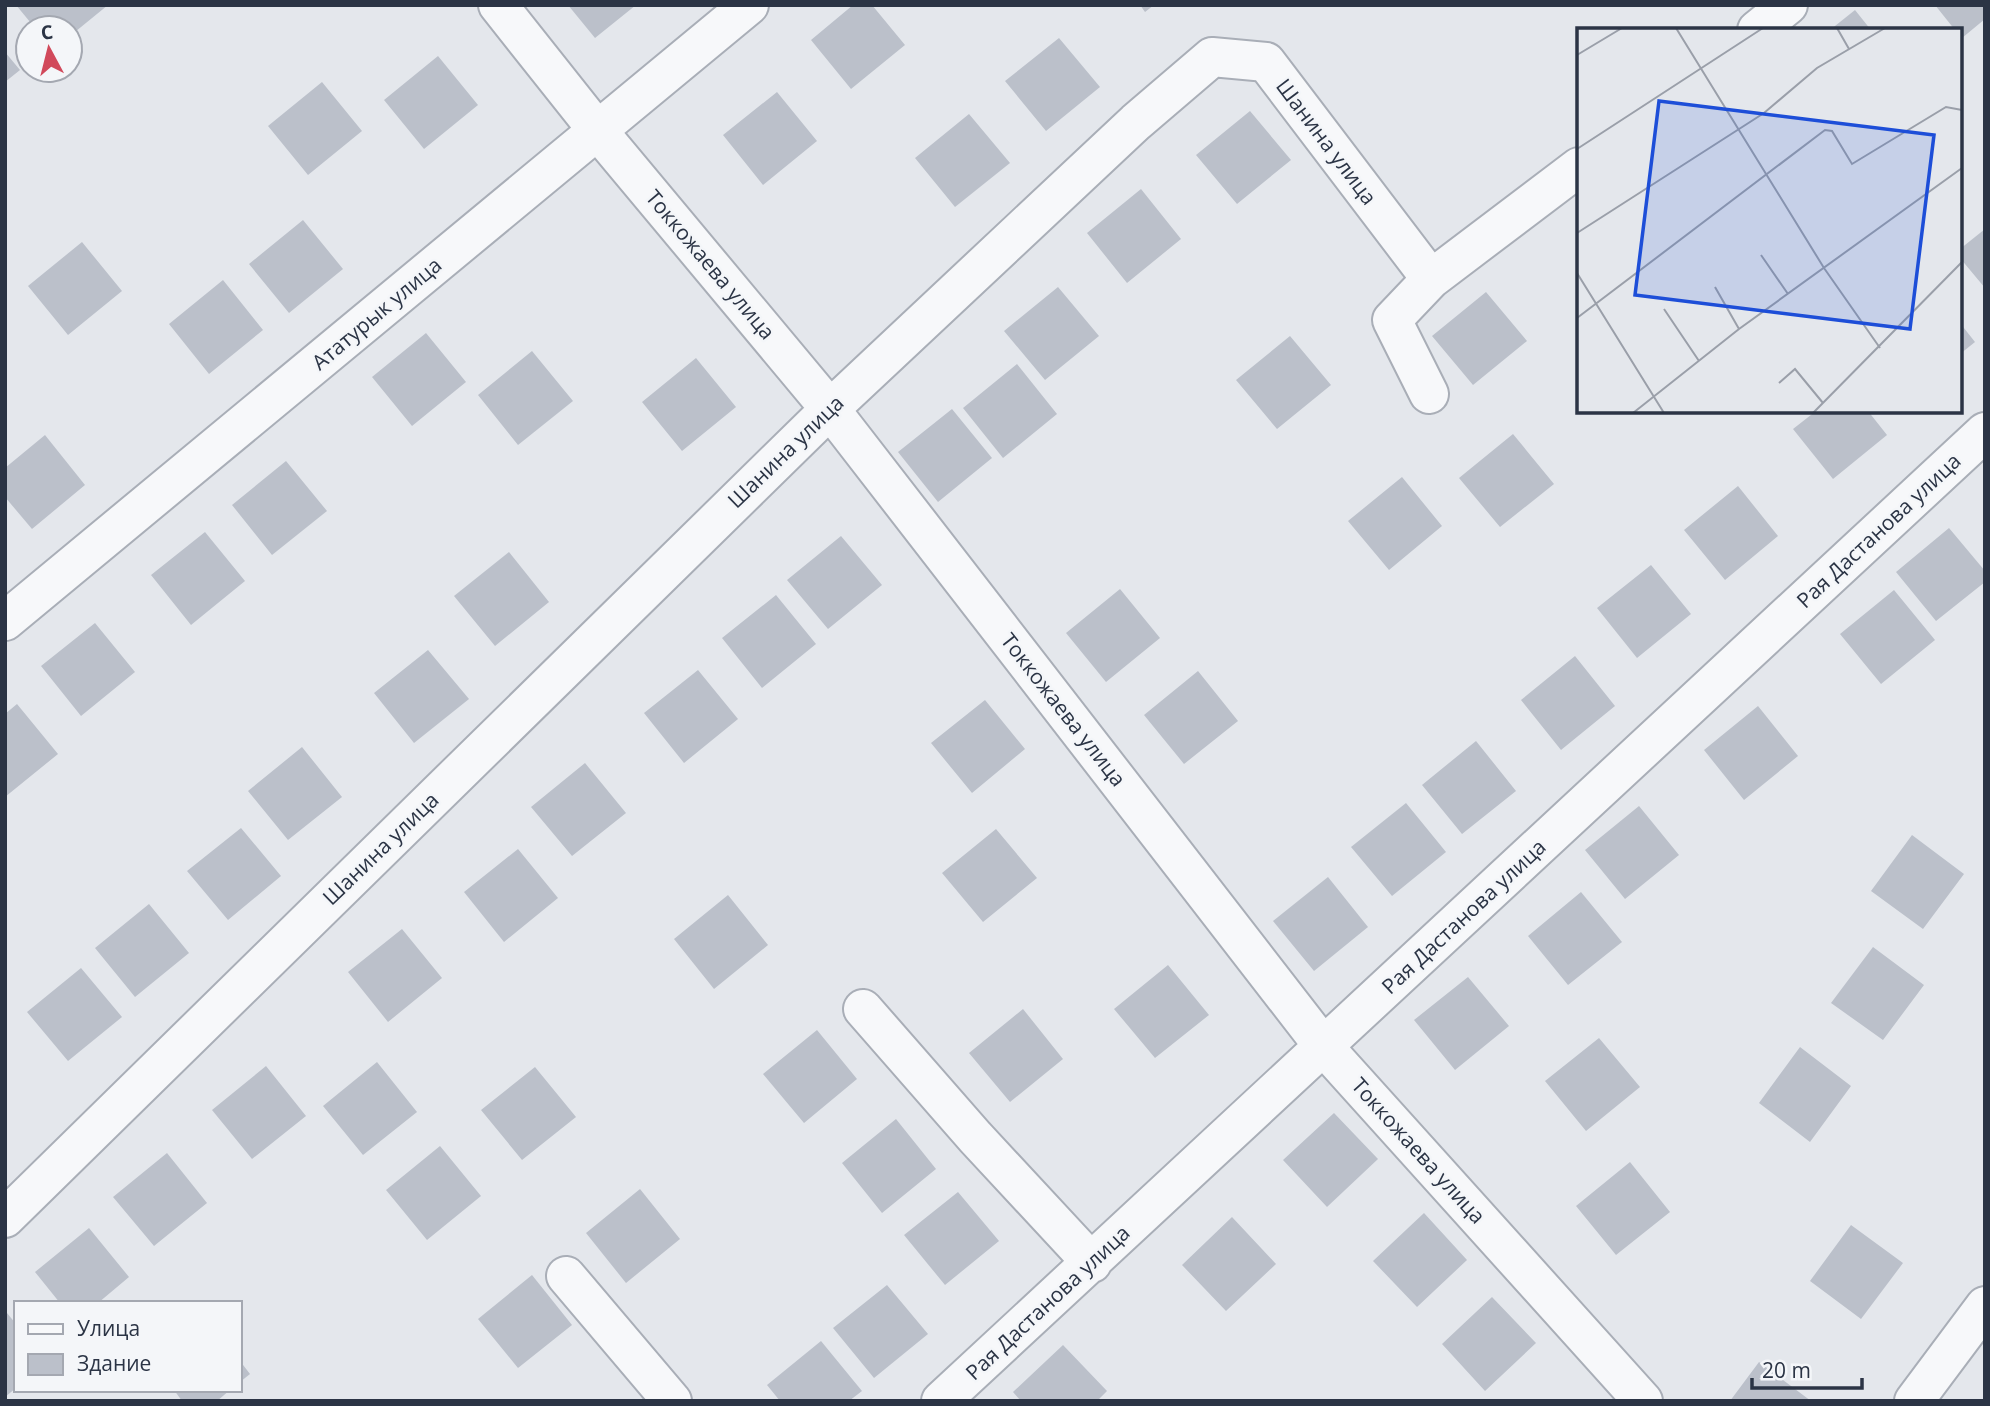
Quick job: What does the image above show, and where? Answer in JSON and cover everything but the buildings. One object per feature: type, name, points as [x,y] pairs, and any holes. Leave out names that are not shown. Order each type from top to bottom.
[{"type":"street","name":"Токкожаева улица","points":[[498,5],[598,131],[830,409],[1324,1047],[1643,1401]]},
{"type":"street","name":"Ататурык улица","points":[[5,621],[748,5]]},
{"type":"street","points":[[1760,28],[1788,5]]},
{"type":"street","name":"Шанина улица","points":[[5,1218],[830,409],[1136,122],[1212,57],[1266,62],[1431,279]]},
{"type":"street","points":[[1429,394],[1392,320],[1431,279],[1577,169]]},
{"type":"street","name":"Рая Дастанова улица","points":[[941,1401],[1985,432]]},
{"type":"street","points":[[863,1009],[975,1137],[1092,1263]]},
{"type":"street","points":[[566,1276],[672,1401]]},
{"type":"street","points":[[1914,1401],[1985,1306]]}]
